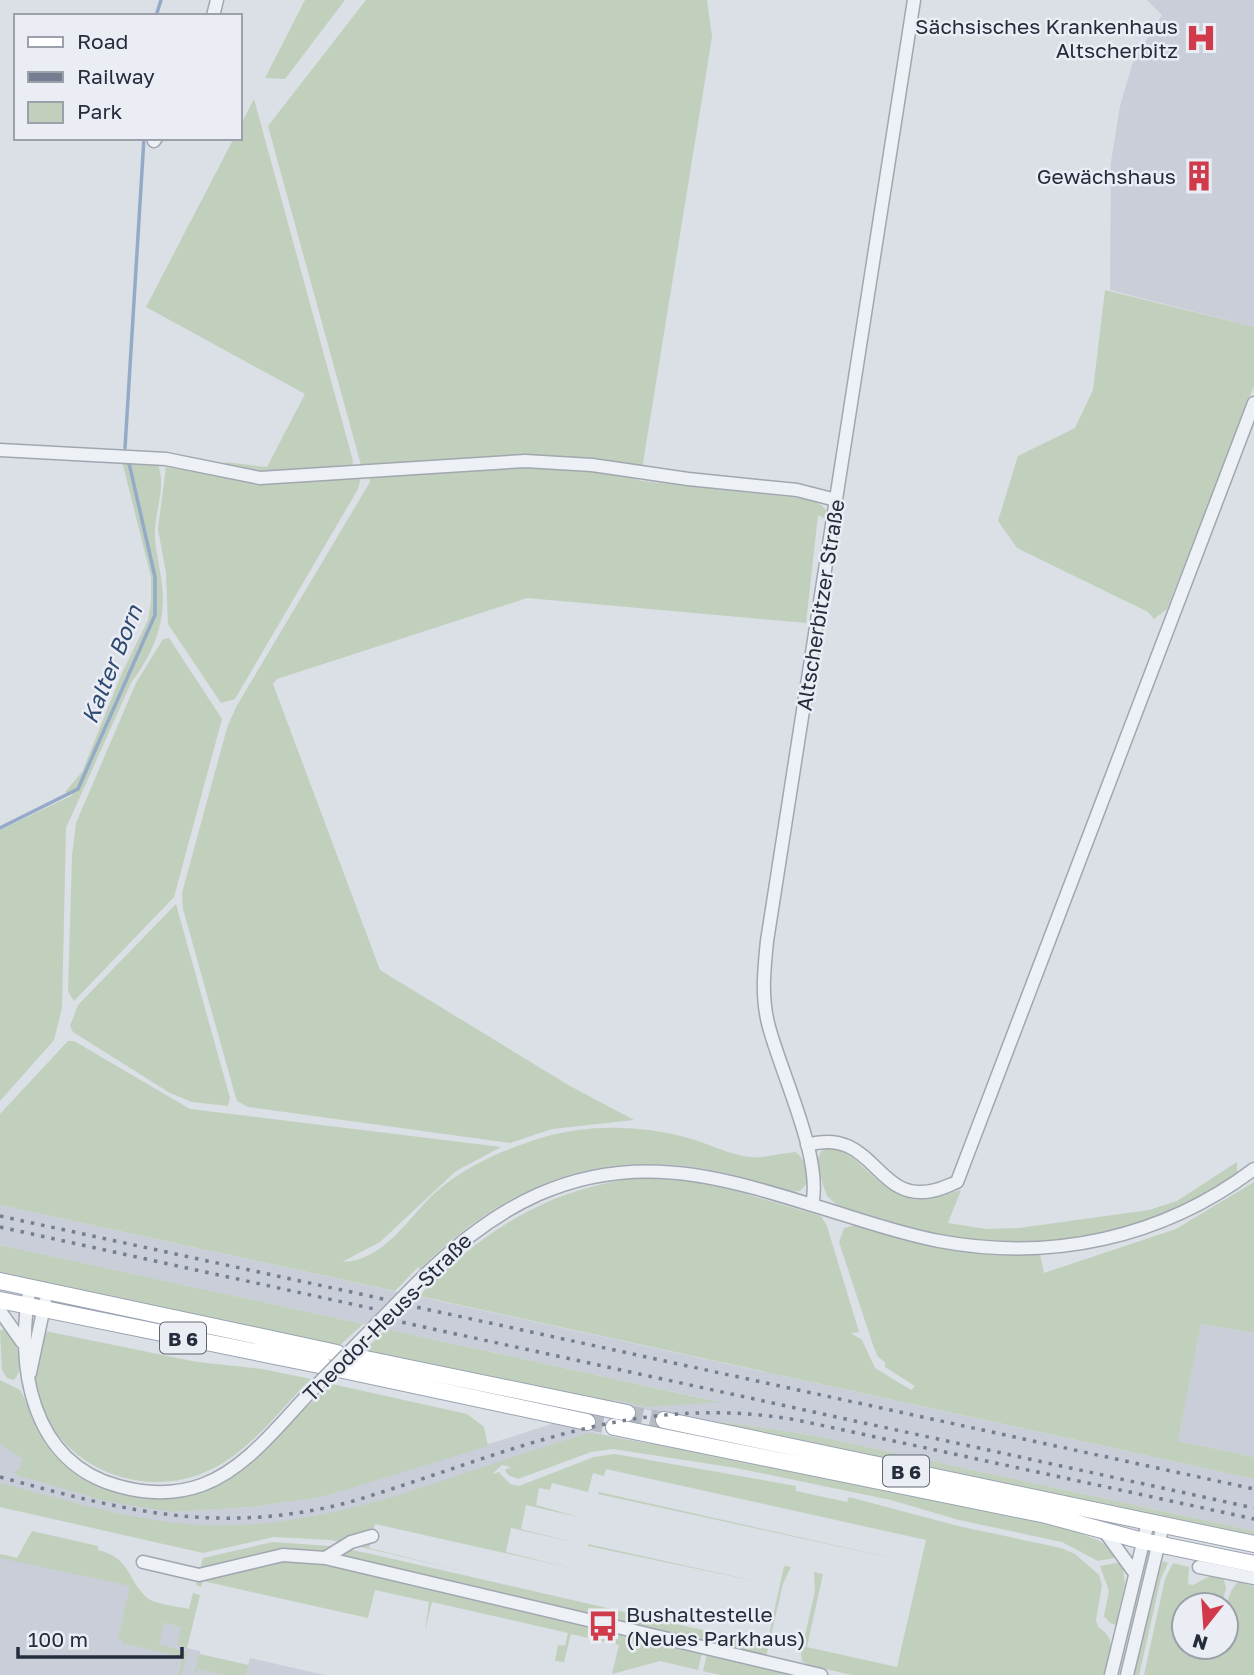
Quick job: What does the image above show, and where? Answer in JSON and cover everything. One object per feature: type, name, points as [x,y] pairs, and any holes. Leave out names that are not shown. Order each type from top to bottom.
[{"type":"main road","name":"B 6","points":[[0,1281],[337,1353]]},
{"type":"main road","name":"B 6","points":[[0,1300],[324,1366]]},
{"type":"main road","points":[[356,1357],[627,1413]]},
{"type":"main road","points":[[343,1370],[587,1422]]},
{"type":"main road","name":"B 6","points":[[664,1420],[1254,1544]]},
{"type":"main road","name":"B 6","points":[[614,1427],[1046,1515],[1105,1532],[1254,1564]]},
{"type":"street","name":"Altscherbitzer Straße","points":[[812,1205],[817,1186],[807,1145],[769,1026],[762,989],[914,0]]},
{"type":"street","points":[[807,1145],[821,1141],[845,1143],[858,1150],[895,1186],[909,1191],[931,1192],[957,1182],[1254,403]]},
{"type":"street","points":[[0,450],[166,459],[260,478],[525,461],[592,465],[688,480],[797,490],[836,500]]},
{"type":"street","name":"Theodor-Heuss-Straße","points":[[30,1287],[23,1343],[28,1384],[37,1415],[66,1457],[108,1483],[155,1493],[178,1492],[225,1474],[246,1458],[459,1242],[501,1212],[555,1187],[630,1172],[692,1174],[939,1241],[1024,1249],[1101,1242],[1161,1222],[1254,1169]]},
{"type":"street","name":"Theodor-Heuss-Straße","points":[[28,1384],[47,1291]]},
{"type":"street","points":[[0,1311],[23,1343]]},
{"type":"street","points":[[1128,1675],[1156,1524]]},
{"type":"street","points":[[1105,1532],[1134,1572]]},
{"type":"street","points":[[325,1558],[351,1542],[372,1536]]},
{"type":"street","points":[[1111,1675],[1134,1572],[1151,1542]]},
{"type":"street","points":[[143,1562],[199,1575],[283,1555],[325,1558],[821,1675]]},
{"type":"street","points":[[1199,1567],[1254,1578]]},
{"type":"shaded area","points":[[1147,0],[1254,0],[1254,327],[1110,290],[1111,162],[1120,106],[1133,62],[1162,15]]},
{"type":"shaded area","points":[[0,1205],[1254,1479],[1254,1531],[816,1436],[724,1422],[714,1424],[613,1403],[614,1400],[647,1407],[716,1401],[0,1245]]},
{"type":"shaded area","points":[[1201,1324],[1254,1333],[1254,1457],[1178,1441]]},
{"type":"shaded area","points":[[555,1423],[627,1440],[601,1435],[324,1519],[174,1536],[0,1495],[0,1441],[70,1483],[175,1512],[250,1507],[322,1497]]},
{"type":"shaded area","points":[[0,1554],[135,1585],[160,1637],[164,1623],[182,1627],[187,1648],[200,1651],[200,1654],[248,1665],[250,1658],[325,1675],[0,1675]]},
{"type":"green space","points":[[305,0],[345,0],[285,79],[265,78]]},
{"type":"green space","points":[[366,0],[707,0],[712,37],[642,469],[592,461],[364,468],[361,465],[268,126]]},
{"type":"green space","points":[[254,99],[353,461],[352,468],[265,473],[227,467],[225,462],[267,467],[305,394],[146,307],[233,140],[242,140],[242,122]]},
{"type":"green space","points":[[1105,290],[1254,327],[1254,386],[1167,609],[1154,619],[1148,612],[1017,548],[998,521],[1018,456],[1075,428],[1093,390]]},
{"type":"green space","points":[[122,461],[158,465],[160,473],[161,489],[155,535],[163,593],[161,620],[153,646],[131,683],[66,828],[62,1008],[54,1040],[0,1101],[0,830],[73,795],[65,792],[82,772],[122,673],[148,620],[151,577]]},
{"type":"green space","points":[[166,467],[264,482],[361,477],[358,489],[235,699],[221,703],[168,624],[166,573],[158,529]]},
{"type":"green space","points":[[521,467],[603,471],[642,481],[808,499],[823,507],[829,521],[818,515],[806,623],[527,598],[277,679],[273,684],[380,970],[570,1086],[634,1120],[552,1129],[510,1143],[248,1107],[237,1101],[183,909],[182,893],[227,728],[236,707],[370,482],[369,476]]},
{"type":"green space","points":[[169,638],[222,719],[174,897],[74,1001],[68,991],[72,856],[76,823],[136,683],[163,639]]},
{"type":"green space","points":[[176,904],[230,1098],[228,1106],[192,1102],[170,1093],[73,1032],[70,1026],[78,1005]]},
{"type":"green space","points":[[68,1041],[74,1041],[190,1109],[501,1147],[456,1171],[380,1242],[342,1262],[357,1260],[383,1246],[437,1191],[473,1166],[527,1142],[559,1133],[596,1128],[633,1129],[688,1138],[750,1157],[796,1152],[806,1163],[808,1182],[800,1191],[790,1192],[722,1172],[669,1164],[629,1164],[590,1170],[553,1180],[484,1216],[420,1269],[418,1267],[395,1291],[0,1205],[0,1114]]},
{"type":"green space","points":[[830,1148],[848,1154],[876,1179],[907,1197],[930,1197],[961,1190],[948,1223],[986,1229],[1019,1228],[1149,1210],[1177,1201],[1237,1162],[1237,1174],[1177,1209],[1108,1234],[1022,1243],[983,1242],[933,1234],[840,1208],[827,1196],[817,1161],[821,1151]]},
{"type":"green space","points":[[641,1178],[695,1182],[821,1216],[827,1226],[859,1332],[851,1333],[862,1340],[875,1368],[911,1390],[915,1386],[885,1367],[885,1362],[878,1357],[873,1345],[839,1242],[844,1228],[859,1224],[989,1253],[1040,1254],[1044,1273],[1176,1229],[1254,1182],[1254,1333],[1201,1324],[1178,1441],[1254,1457],[1254,1479],[419,1296],[466,1252],[519,1216],[577,1191]]},
{"type":"green space","points":[[0,1245],[363,1324],[338,1347],[0,1274]]},
{"type":"green space","points":[[7,1327],[17,1347],[20,1361],[20,1368],[14,1380],[7,1378],[2,1370],[0,1331]]},
{"type":"green space","points":[[386,1329],[720,1402],[647,1407],[614,1400],[613,1403],[363,1352]]},
{"type":"green space","points":[[45,1331],[197,1362],[262,1369],[311,1379],[265,1428],[225,1462],[183,1479],[155,1482],[127,1479],[101,1469],[78,1455],[58,1436],[44,1412],[36,1377]]},
{"type":"green space","points":[[0,1380],[20,1390],[44,1439],[71,1469],[109,1490],[148,1498],[174,1498],[198,1493],[219,1483],[259,1454],[332,1384],[467,1414],[484,1427],[488,1446],[322,1497],[250,1507],[175,1512],[109,1502],[17,1475],[14,1471],[20,1470],[23,1459],[0,1444]]},
{"type":"green space","points":[[724,1422],[816,1436],[1254,1531],[1254,1538],[714,1424]]},
{"type":"green space","points":[[590,1433],[805,1471],[1064,1527],[1100,1541],[1119,1557],[1098,1561],[1062,1542],[959,1520],[891,1500],[736,1468],[613,1449],[591,1452],[518,1479],[508,1475],[505,1470],[511,1467],[502,1465],[492,1474],[499,1472],[510,1484],[519,1486],[594,1457],[615,1454],[796,1486],[796,1491],[847,1502],[849,1497],[958,1526],[1061,1548],[1075,1554],[1099,1575],[1102,1585],[1096,1620],[1098,1627],[1108,1637],[1111,1648],[1104,1675],[852,1675],[808,1665],[802,1661],[801,1653],[815,1591],[814,1572],[823,1574],[807,1647],[897,1667],[926,1540],[606,1469],[604,1476],[593,1473],[588,1492],[552,1483],[550,1490],[539,1488],[536,1505],[582,1518],[526,1505],[521,1529],[577,1543],[511,1528],[506,1552],[571,1568],[375,1524],[369,1548],[467,1572],[331,1540],[274,1537],[203,1553],[0,1507],[0,1483],[101,1509],[177,1523],[253,1524],[303,1518],[400,1495]]},
{"type":"green space","points":[[599,1492],[910,1562],[598,1494]]},
{"type":"green space","points":[[32,1531],[98,1546],[98,1550],[108,1553],[122,1563],[139,1589],[154,1601],[189,1609],[193,1593],[200,1595],[187,1648],[177,1645],[181,1627],[164,1623],[159,1644],[187,1652],[182,1675],[179,1675],[182,1657],[122,1643],[122,1640],[118,1639],[130,1586],[0,1558],[0,1554],[17,1558]]},
{"type":"green space","points":[[273,1542],[329,1546],[367,1553],[707,1631],[698,1670],[660,1661],[612,1674],[619,1645],[571,1634],[564,1662],[555,1661],[558,1645],[565,1646],[568,1633],[432,1602],[425,1631],[429,1602],[375,1590],[368,1618],[203,1581],[201,1587],[196,1585],[203,1558]]},
{"type":"green space","points":[[588,1544],[764,1583],[588,1546]]},
{"type":"green space","points":[[1163,1561],[1168,1563],[1161,1578],[1139,1675],[1134,1675],[1155,1577]]},
{"type":"green space","points":[[1122,1562],[1125,1583],[1116,1625],[1104,1616],[1109,1591],[1100,1566]]},
{"type":"green space","points":[[1173,1563],[1189,1567],[1188,1584],[1193,1585],[1212,1575],[1223,1577],[1226,1588],[1225,1591],[1170,1591],[1170,1661],[1240,1661],[1240,1591],[1232,1591],[1238,1582],[1254,1586],[1254,1675],[1144,1675],[1165,1579]]},
{"type":"green space","points":[[784,1566],[791,1567],[783,1584],[765,1661],[769,1669],[792,1675],[720,1675],[703,1671],[712,1632],[767,1644]]},
{"type":"green space","points":[[199,1654],[248,1665],[246,1675],[224,1675],[199,1669],[194,1675]]},
{"type":"waterway","name":"Kalter Born","points":[[157,14],[161,0]]},
{"type":"waterway","name":"Kalter Born","points":[[125,448],[144,140]]},
{"type":"waterway","name":"Kalter Born","points":[[0,828],[78,789],[155,615],[155,577],[129,463]]},
{"type":"tunnel","points":[[627,1413],[664,1420]]},
{"type":"tunnel","points":[[587,1422],[614,1427]]},
{"type":"railway","points":[[0,1216],[388,1300]]},
{"type":"railway","points":[[0,1227],[379,1310]]},
{"type":"railway","points":[[407,1305],[1254,1489]]},
{"type":"railway","points":[[392,1320],[1254,1508]]},
{"type":"railway","points":[[0,1477],[131,1509],[215,1518],[258,1517],[303,1512],[350,1502],[569,1432],[678,1414],[736,1413],[797,1420],[1254,1519]]},
{"type":"place","name":"Sächsisches Krankenhaus Altscherbitz","points":[[1201,38]]},
{"type":"place","name":"Gewächshaus","points":[[1199,176]]},
{"type":"place","name":"Bushaltestelle (Neues Parkhaus)","points":[[603,1626]]}]
